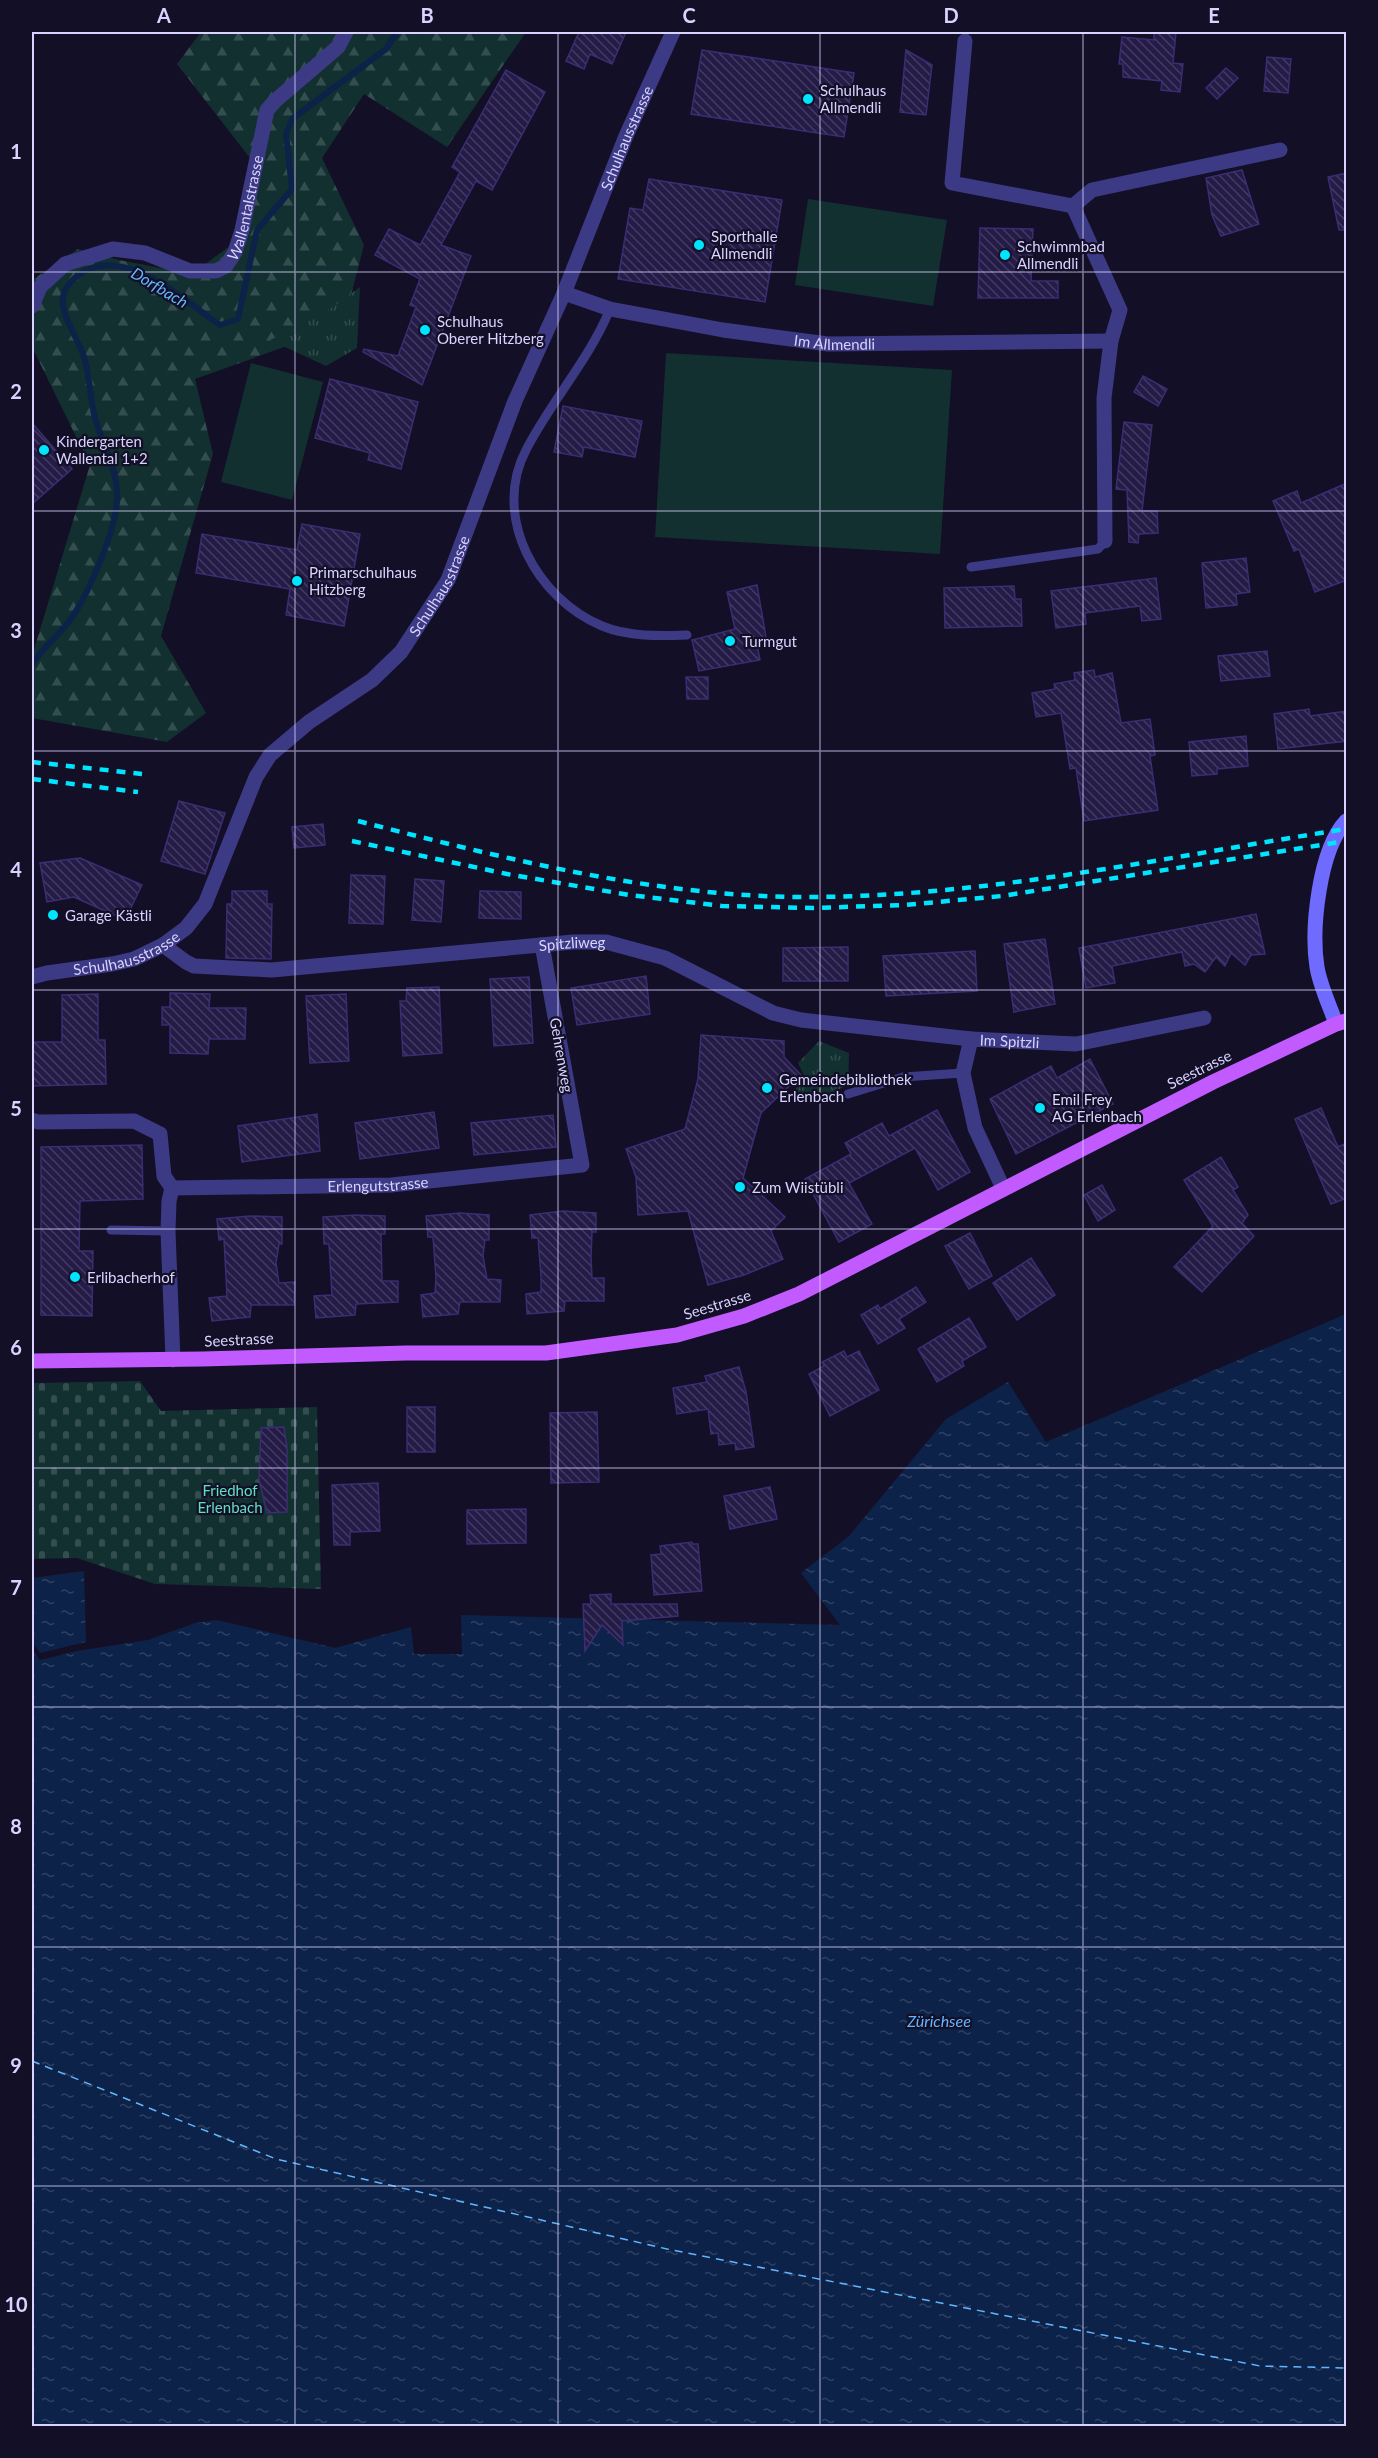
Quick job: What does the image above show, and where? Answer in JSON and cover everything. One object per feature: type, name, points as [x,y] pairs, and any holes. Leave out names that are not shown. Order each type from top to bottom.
[{"type":"main road","name":"Seestrasse","points":[[32,1361],[173,1360],[406,1353],[546,1353],[677,1335],[744,1316],[799,1294],[1213,1082],[1341,1023]]},
{"type":"street","name":"Wallentalstrasse","points":[[32,306],[40,287],[65,264],[113,249],[145,253],[190,271],[216,271],[226,266],[235,252],[242,230],[267,110],[338,47],[346,32]]},
{"type":"street","name":"Schulhausstrasse","points":[[32,977],[134,959],[163,945],[186,928],[206,904],[256,777],[270,755],[309,722],[372,680],[401,652],[448,580],[515,401],[564,293],[626,136],[673,32]]},
{"type":"street","points":[[965,40],[952,183],[1073,206]]},
{"type":"street","points":[[1073,206],[1092,190],[1280,150]]},
{"type":"street","points":[[1073,206],[1120,310],[1112,341],[1104,398],[1105,541]]},
{"type":"street","name":"Im Allmendli","points":[[564,293],[610,309],[723,330],[828,344],[1112,341]]},
{"type":"street","points":[[1341,1023],[1317,968],[1315,917],[1327,859],[1341,827],[1347,821]]},
{"type":"street","name":"Spitzliweg","points":[[163,945],[186,963],[194,966],[272,970],[542,945],[606,942],[665,958],[773,1013],[801,1020],[971,1039]]},
{"type":"street","name":"Gehrenweg","points":[[542,945],[582,1165]]},
{"type":"street","name":"Im Spitzli","points":[[1003,1188],[975,1128],[963,1073],[971,1039],[1076,1044],[1203,1018]]},
{"type":"street","points":[[32,1120],[38,1122],[134,1121],[160,1134],[164,1176],[172,1188],[169,1201],[168,1232],[173,1360]]},
{"type":"street","name":"Erlengutstrasse","points":[[172,1188],[391,1185],[582,1165]]},
{"type":"lane","points":[[610,309],[600,333],[525,451],[515,478],[514,506],[517,528],[526,553],[538,575],[579,615],[604,627],[632,634],[687,635]]},
{"type":"lane","points":[[970,567],[1098,549],[1105,541]]},
{"type":"lane","points":[[848,1094],[903,1077],[963,1073]]},
{"type":"lane","points":[[111,1230],[168,1232]]},
{"type":"green space","points":[[201,32],[526,32],[447,147],[364,94],[322,158],[364,245],[343,326],[195,379],[213,454],[161,636],[206,713],[167,742],[32,718],[32,656],[90,465],[32,350],[32,280],[78,249],[119,260],[192,274],[246,234],[260,171],[177,64]]},
{"type":"green space","points":[[808,199],[947,220],[933,306],[795,285]]},
{"type":"green space","points":[[360,287],[357,348],[326,366],[270,340],[323,314]]},
{"type":"green space","points":[[666,353],[952,370],[940,554],[655,537]]},
{"type":"green space","points":[[251,363],[323,382],[292,500],[221,482]]},
{"type":"green space","points":[[819,1041],[849,1053],[848,1085],[808,1104],[794,1091],[805,1078],[798,1063]]},
{"type":"green space","name":"Friedhof Erlenbach","points":[[140,1381],[161,1411],[317,1407],[321,1589],[155,1584],[77,1558],[32,1559],[32,1383]]},
{"type":"water","name":"Zürichsee","points":[[1346,1314],[1346,2426],[32,2426],[32,1648],[40,1660],[77,1651],[148,1640],[195,1623],[217,1620],[335,1648],[411,1627],[414,1654],[462,1654],[461,1615],[840,1625],[801,1573],[849,1536],[946,1419],[1008,1382],[1046,1442]]},
{"type":"water","points":[[84,1571],[86,1642],[40,1653],[32,1641],[32,1578]]},
{"type":"building","points":[[579,32],[626,32],[612,64],[590,54],[584,69],[566,61]]},
{"type":"building","points":[[1154,32],[1176,32],[1173,63],[1183,64],[1180,92],[1161,90],[1162,81],[1123,77],[1123,64],[1119,64],[1122,37],[1154,40]]},
{"type":"building","points":[[702,50],[854,73],[844,137],[691,114]]},
{"type":"building","points":[[906,50],[932,65],[926,115],[900,112]]},
{"type":"building","points":[[1267,57],[1291,59],[1288,93],[1264,91]]},
{"type":"building","points":[[1226,68],[1238,78],[1217,99],[1206,88]]},
{"type":"building","points":[[506,70],[545,92],[492,190],[476,181],[441,245],[471,256],[422,385],[363,352],[364,349],[398,356],[416,307],[410,305],[420,279],[375,255],[389,229],[420,245],[460,172],[452,167]]},
{"type":"building","points":[[1242,170],[1259,224],[1221,236],[1212,215],[1206,178]]},
{"type":"building","points":[[1347,173],[1347,230],[1339,230],[1328,177]]},
{"type":"building","name":"Sporthalle Allmendli","points":[[649,179],[782,200],[765,302],[618,279],[630,208],[643,210]]},
{"type":"building","name":"Schwimmbad Allmendli","points":[[980,228],[1033,229],[1031,281],[1058,281],[1058,298],[978,298]]},
{"type":"building","points":[[1143,376],[1167,389],[1158,406],[1134,392]]},
{"type":"building","points":[[330,379],[418,402],[401,469],[368,460],[370,453],[315,438]]},
{"type":"building","points":[[563,406],[642,421],[635,457],[584,447],[582,457],[554,452]]},
{"type":"building","points":[[1124,422],[1152,425],[1142,511],[1157,511],[1158,533],[1139,534],[1138,543],[1129,542],[1127,490],[1116,489]]},
{"type":"building","name":"Kindergarten Wallental 1+2","points":[[32,423],[72,469],[32,504]]},
{"type":"building","points":[[1347,483],[1347,580],[1315,592],[1299,549],[1294,551],[1273,501],[1297,491],[1301,503]]},
{"type":"building","name":"Primarschulhaus Hitzberg","points":[[302,524],[360,534],[344,626],[286,615],[290,589],[196,573],[202,534],[297,550]]},
{"type":"building","points":[[1246,558],[1250,592],[1236,594],[1237,605],[1206,608],[1202,563]]},
{"type":"building","points":[[1156,578],[1161,619],[1142,621],[1140,606],[1085,613],[1086,624],[1056,628],[1051,591]]},
{"type":"building","name":"Turmgut","points":[[757,585],[767,643],[757,645],[760,660],[699,671],[692,640],[735,629],[727,592]]},
{"type":"building","points":[[1014,586],[1015,599],[1021,599],[1022,626],[945,628],[944,588]]},
{"type":"building","points":[[1267,651],[1270,676],[1221,681],[1218,656]]},
{"type":"building","points":[[1094,670],[1095,677],[1112,673],[1121,723],[1150,719],[1155,755],[1150,756],[1158,810],[1084,821],[1076,768],[1070,769],[1061,713],[1036,717],[1032,693],[1055,689],[1054,684],[1075,680],[1074,673]]},
{"type":"building","points":[[686,677],[708,677],[708,699],[687,699]]},
{"type":"building","points":[[1309,709],[1310,716],[1347,711],[1347,741],[1278,749],[1274,714]]},
{"type":"building","points":[[1246,736],[1248,766],[1217,769],[1217,774],[1192,776],[1189,742]]},
{"type":"building","points":[[179,801],[225,813],[205,874],[161,861]]},
{"type":"building","points":[[323,824],[325,845],[294,848],[292,827]]},
{"type":"building","points":[[80,858],[142,885],[125,920],[74,897],[47,902],[40,863]]},
{"type":"building","points":[[351,875],[385,876],[383,924],[349,923]]},
{"type":"building","points":[[415,879],[444,881],[441,922],[412,920]]},
{"type":"building","points":[[232,891],[267,891],[267,904],[272,904],[271,959],[226,958],[227,904],[232,904]]},
{"type":"building","points":[[480,891],[521,892],[521,919],[479,918]]},
{"type":"building","points":[[1256,914],[1265,954],[1251,955],[1245,965],[1231,953],[1225,966],[1216,957],[1205,972],[1194,964],[1185,966],[1182,952],[1112,966],[1115,983],[1086,988],[1079,948]]},
{"type":"building","points":[[1045,939],[1055,1004],[1014,1012],[1004,944]]},
{"type":"building","points":[[848,947],[848,981],[783,981],[783,948]]},
{"type":"building","points":[[975,951],[977,991],[886,996],[883,956]]},
{"type":"building","points":[[646,976],[650,1014],[577,1025],[571,988]]},
{"type":"building","points":[[529,977],[533,1043],[494,1046],[490,979]]},
{"type":"building","points":[[439,987],[442,1053],[403,1056],[400,1001],[406,1001],[407,988]]},
{"type":"building","points":[[170,993],[210,994],[209,1008],[246,1008],[245,1039],[209,1039],[208,1054],[170,1053],[170,1025],[162,1025],[162,1007],[170,1007]]},
{"type":"building","points":[[98,994],[98,1040],[105,1040],[106,1084],[32,1086],[32,1042],[62,1042],[62,995]]},
{"type":"building","points":[[346,994],[349,1061],[310,1063],[306,996]]},
{"type":"building","points":[[701,1035],[784,1041],[784,1057],[801,1075],[761,1113],[743,1178],[785,1217],[771,1231],[783,1259],[744,1275],[708,1285],[688,1211],[638,1215],[636,1177],[626,1149],[685,1129],[698,1079]]},
{"type":"building","points":[[1090,1059],[1113,1104],[1016,1154],[990,1099],[1051,1066],[1057,1078]]},
{"type":"building","points":[[1321,1108],[1338,1147],[1347,1143],[1347,1198],[1331,1204],[1295,1119]]},
{"type":"building","points":[[937,1110],[970,1172],[938,1190],[915,1148],[849,1183],[872,1224],[839,1242],[805,1179],[851,1154],[845,1143],[882,1123],[889,1136]]},
{"type":"building","points":[[434,1112],[439,1148],[360,1159],[355,1123]]},
{"type":"building","points":[[317,1114],[320,1151],[242,1162],[238,1126]]},
{"type":"building","points":[[553,1115],[556,1147],[474,1155],[471,1123]]},
{"type":"building","points":[[142,1145],[143,1199],[80,1201],[79,1251],[93,1251],[92,1316],[41,1315],[41,1147]]},
{"type":"building","points":[[1221,1157],[1238,1187],[1233,1190],[1248,1215],[1242,1223],[1254,1236],[1202,1292],[1174,1267],[1213,1226],[1184,1180]]},
{"type":"building","points":[[1102,1185],[1115,1210],[1098,1221],[1084,1195]]},
{"type":"building","points":[[563,1211],[596,1213],[596,1232],[592,1232],[592,1278],[604,1278],[604,1301],[565,1301],[564,1311],[527,1314],[526,1294],[541,1292],[538,1238],[532,1238],[530,1215]]},
{"type":"building","points":[[460,1213],[489,1215],[489,1240],[485,1240],[483,1256],[487,1279],[501,1280],[500,1302],[460,1302],[458,1314],[423,1317],[421,1295],[435,1293],[436,1278],[433,1237],[428,1237],[426,1216]]},
{"type":"building","points":[[250,1216],[282,1217],[282,1244],[279,1244],[276,1263],[279,1283],[295,1282],[294,1305],[251,1305],[250,1317],[212,1321],[209,1298],[227,1296],[224,1239],[219,1240],[217,1219]]},
{"type":"building","points":[[385,1216],[385,1234],[381,1234],[382,1281],[398,1281],[398,1302],[356,1304],[355,1315],[316,1318],[314,1296],[332,1295],[329,1244],[324,1244],[323,1217]]},
{"type":"building","points":[[970,1233],[992,1276],[969,1289],[945,1246]]},
{"type":"building","points":[[1031,1258],[1055,1295],[1017,1320],[993,1283]]},
{"type":"building","points":[[916,1287],[926,1302],[899,1319],[905,1328],[878,1344],[861,1315],[878,1305],[880,1309]]},
{"type":"building","points":[[969,1318],[986,1347],[962,1361],[964,1366],[937,1382],[918,1349]]},
{"type":"building","points":[[844,1351],[847,1357],[859,1351],[879,1390],[830,1416],[809,1374],[824,1366],[822,1362]]},
{"type":"building","points":[[739,1367],[746,1392],[754,1447],[736,1450],[735,1443],[719,1445],[718,1433],[711,1434],[708,1409],[677,1414],[673,1388],[707,1382],[705,1376]]},
{"type":"building","points":[[407,1407],[435,1407],[435,1452],[407,1452]]},
{"type":"building","points":[[597,1412],[599,1482],[551,1483],[550,1413]]},
{"type":"building","points":[[284,1427],[287,1448],[287,1512],[267,1513],[259,1479],[261,1428]]},
{"type":"building","points":[[378,1483],[380,1531],[350,1532],[350,1545],[334,1545],[332,1485]]},
{"type":"building","points":[[770,1487],[777,1519],[730,1529],[724,1496]]},
{"type":"building","points":[[526,1509],[526,1543],[467,1544],[467,1510]]},
{"type":"building","points":[[692,1542],[692,1544],[698,1544],[702,1591],[654,1595],[651,1555],[661,1554],[660,1546]]},
{"type":"building","points":[[611,1594],[611,1604],[677,1604],[678,1616],[622,1621],[623,1645],[602,1625],[585,1651],[583,1604],[591,1604],[590,1595]]},
{"type":"waterway","name":"Dorfbach","points":[[32,664],[68,623],[80,605],[107,544],[117,501],[116,479],[95,418],[85,360],[64,311],[63,300],[66,290],[71,282],[83,272],[100,266],[118,266],[136,271],[154,280],[220,325],[238,319],[257,230],[292,189],[286,134],[292,119],[386,49],[397,32]]},
{"type":"ferry route","points":[[32,2061],[276,2159],[667,2249],[1260,2366],[1346,2368]]},
{"type":"railway","points":[[32,762],[142,774]]},
{"type":"railway","points":[[32,779],[138,792]]},
{"type":"railway","points":[[358,821],[583,874],[698,891],[755,896],[813,897],[880,895],[1014,882],[1346,829]]},
{"type":"railway","points":[[352,841],[507,874],[629,895],[722,906],[813,908],[905,905],[1002,896],[1346,841]]},
{"type":"place","name":"Schulhaus Allmendli","points":[[808,99]]},
{"type":"place","name":"Sporthalle Allmendli","points":[[699,245]]},
{"type":"place","name":"Schwimmbad Allmendli","points":[[1005,255]]},
{"type":"place","name":"Schulhaus Oberer Hitzberg","points":[[425,330]]},
{"type":"place","name":"Kindergarten Wallental 1+2","points":[[44,450]]},
{"type":"place","name":"Primarschulhaus Hitzberg","points":[[297,581]]},
{"type":"place","name":"Turmgut","points":[[730,641]]},
{"type":"place","name":"Garage Kästli","points":[[53,915]]},
{"type":"place","name":"Gemeindebibliothek Erlenbach","points":[[767,1088]]},
{"type":"place","name":"Emil Frey AG Erlenbach","points":[[1040,1108]]},
{"type":"place","name":"Zum Wiistübli","points":[[740,1187]]},
{"type":"place","name":"Erlibacherhof","points":[[75,1277]]}]
